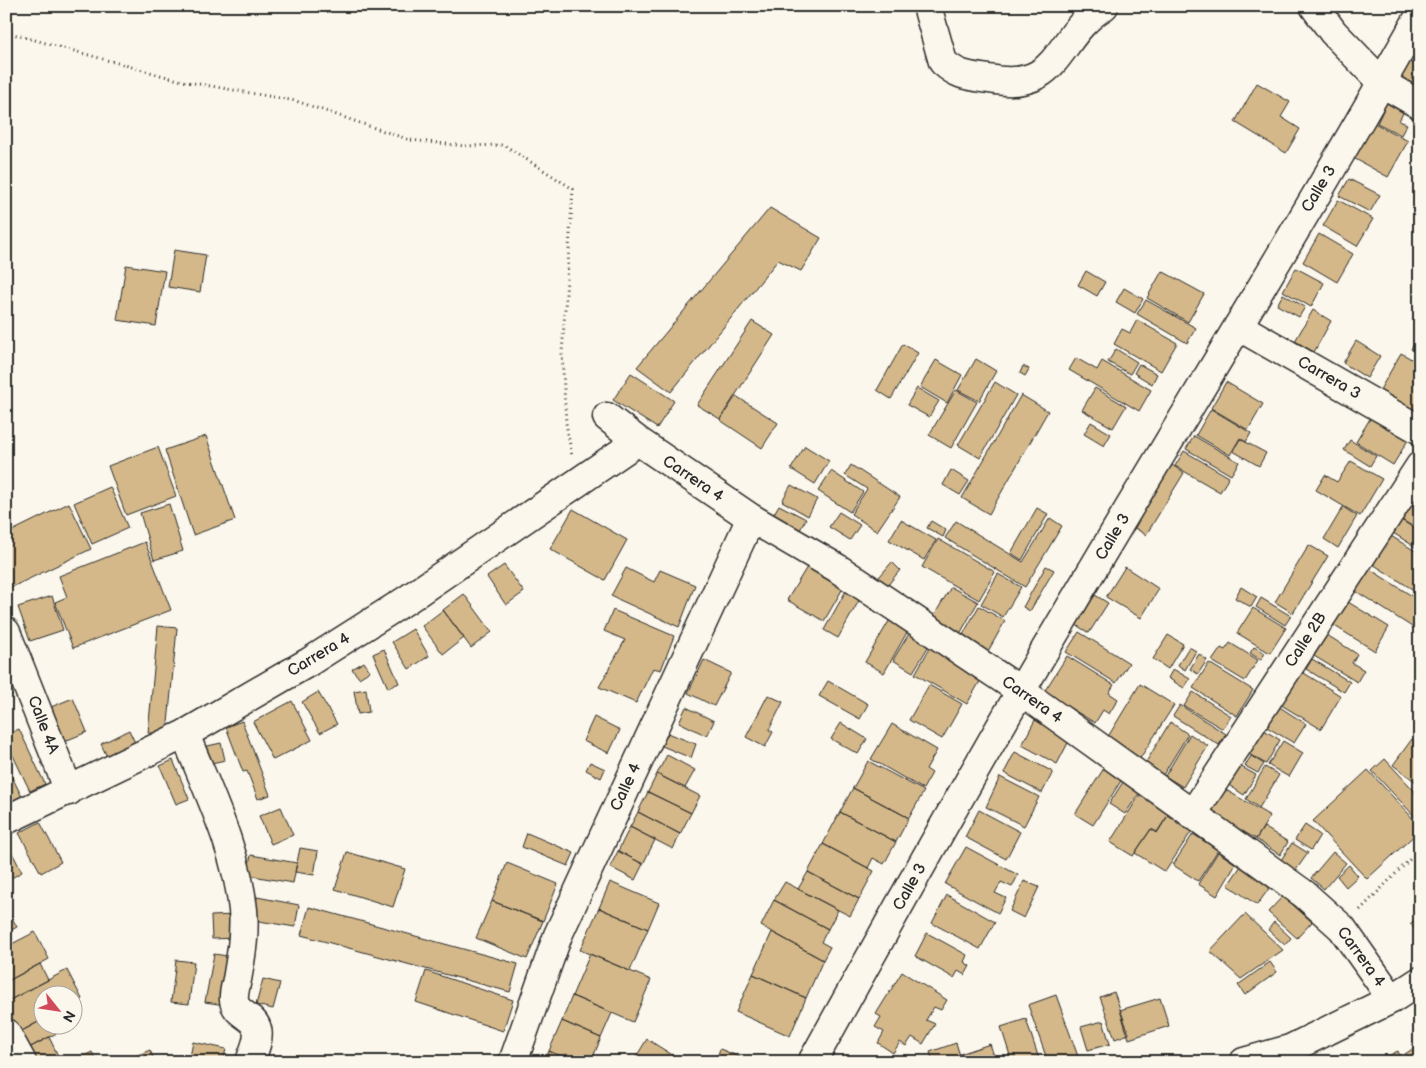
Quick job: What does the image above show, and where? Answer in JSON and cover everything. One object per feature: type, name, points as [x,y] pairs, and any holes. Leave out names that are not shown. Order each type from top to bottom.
[{"type":"street","points":[[927,6],[943,62],[950,69],[957,74],[1004,82],[1028,79],[1040,74],[1051,65],[1079,26],[1104,6]]},
{"type":"street","points":[[1314,6],[1333,32],[1382,83],[1420,105]]},
{"type":"street","name":"Calle 3","points":[[812,1062],[1021,691],[1420,16]]},
{"type":"street","name":"Carrera 3","points":[[1238,326],[1420,430]]},
{"type":"street","name":"Carrera 4","points":[[607,417],[638,441],[751,518],[837,568],[1021,691],[1304,894],[1342,928],[1392,999]]},
{"type":"street","name":"Carrera 4","points":[[6,820],[185,734],[309,662],[408,599],[638,441]]},
{"type":"street","name":"Calle 2B","points":[[1192,815],[1420,466]]},
{"type":"street","name":"Calle 4","points":[[513,1062],[558,935],[751,518]]},
{"type":"street","name":"Calle 4A","points":[[6,632],[69,791]]},
{"type":"street","points":[[185,734],[231,851],[238,880],[243,910],[244,942],[234,1000],[238,1010],[254,1022],[257,1028],[258,1035],[250,1062]]},
{"type":"street","points":[[1244,1062],[1290,1049],[1392,999],[1420,981]]},
{"type":"street","points":[[6,1033],[22,1062]]},
{"type":"path","points":[[6,32],[182,81],[296,101],[410,140],[465,146],[504,145],[573,189],[562,354],[566,423],[576,484]]},
{"type":"path","points":[[1342,928],[1420,849]]},
{"type":"building","points":[[1409,61],[1420,67],[1420,89],[1399,77]]},
{"type":"building","points":[[1257,83],[1290,102],[1281,117],[1300,129],[1286,153],[1235,122]]},
{"type":"building","points":[[1390,96],[1407,105],[1399,121],[1407,124],[1401,135],[1377,123]]},
{"type":"building","points":[[1367,119],[1408,141],[1388,177],[1348,155]]},
{"type":"building","points":[[1349,179],[1380,195],[1370,212],[1339,196]]},
{"type":"building","points":[[1338,200],[1373,219],[1357,246],[1323,226]]},
{"type":"building","points":[[770,208],[821,238],[801,271],[778,260],[671,392],[637,367]]},
{"type":"building","points":[[1319,234],[1353,254],[1337,282],[1303,262]]},
{"type":"building","points":[[174,250],[206,255],[200,292],[168,287]]},
{"type":"building","points":[[126,265],[165,271],[156,326],[117,320]]},
{"type":"building","points":[[1296,268],[1324,283],[1311,307],[1283,291]]},
{"type":"building","points":[[1086,271],[1105,282],[1097,296],[1078,285]]},
{"type":"building","points":[[1162,271],[1204,294],[1188,322],[1147,298]]},
{"type":"building","points":[[1124,288],[1143,299],[1135,313],[1116,302]]},
{"type":"building","points":[[1283,294],[1305,307],[1299,317],[1277,305]]},
{"type":"building","points":[[1146,300],[1196,328],[1187,343],[1137,314]]},
{"type":"building","points":[[1313,310],[1331,321],[1314,352],[1295,341]]},
{"type":"building","points":[[1137,320],[1177,343],[1161,371],[1114,344],[1122,329],[1130,333]]},
{"type":"building","points":[[752,321],[774,335],[720,419],[697,405]]},
{"type":"building","points":[[1420,333],[1420,354],[1411,349]]},
{"type":"building","points":[[1356,341],[1380,356],[1367,378],[1343,363]]},
{"type":"building","points":[[903,344],[918,353],[891,399],[877,390]]},
{"type":"building","points":[[1116,349],[1137,362],[1130,374],[1108,362]]},
{"type":"building","points":[[1401,353],[1420,364],[1420,419],[1377,395]]},
{"type":"building","points":[[1076,358],[1097,370],[1102,361],[1151,390],[1139,411],[1069,370]]},
{"type":"building","points":[[976,359],[996,371],[979,401],[958,390]]},
{"type":"building","points":[[936,360],[962,375],[947,403],[920,387]]},
{"type":"building","points":[[1139,364],[1157,374],[1152,384],[1134,373]]},
{"type":"building","points":[[1023,366],[1029,369],[1025,376],[1020,373]]},
{"type":"building","points":[[631,373],[674,401],[657,428],[613,400]]},
{"type":"building","points":[[995,382],[1016,395],[980,458],[958,445]]},
{"type":"building","points":[[1226,382],[1263,404],[1248,430],[1211,408]]},
{"type":"building","points":[[917,388],[939,401],[929,417],[907,405]]},
{"type":"building","points":[[1095,388],[1126,406],[1113,428],[1082,410]]},
{"type":"building","points":[[956,390],[977,402],[951,448],[929,435]]},
{"type":"building","points":[[1021,395],[1048,411],[989,514],[962,498]]},
{"type":"building","points":[[736,396],[778,423],[762,448],[720,420]]},
{"type":"building","points":[[1211,409],[1251,433],[1246,442],[1240,438],[1230,455],[1196,435]]},
{"type":"building","points":[[1371,417],[1408,440],[1393,465],[1356,442]]},
{"type":"building","points":[[1091,422],[1111,434],[1104,446],[1084,434]]},
{"type":"building","points":[[206,436],[235,520],[193,535],[165,450]]},
{"type":"building","points":[[1194,436],[1239,462],[1231,475],[1186,449]]},
{"type":"building","points":[[1240,439],[1266,453],[1259,466],[1233,451]]},
{"type":"building","points":[[1350,440],[1376,456],[1370,466],[1344,450]]},
{"type":"building","points":[[805,446],[829,461],[815,484],[791,469]]},
{"type":"building","points":[[158,447],[176,496],[126,515],[108,466]]},
{"type":"building","points":[[1184,451],[1229,477],[1220,492],[1175,466]]},
{"type":"building","points":[[1351,461],[1382,479],[1360,516],[1316,490],[1325,475],[1337,482]]},
{"type":"building","points":[[1169,463],[1184,473],[1146,535],[1130,525]]},
{"type":"building","points":[[851,465],[900,497],[877,531],[851,514],[867,489],[845,475]]},
{"type":"building","points":[[951,470],[969,481],[960,495],[943,485]]},
{"type":"building","points":[[831,471],[863,492],[850,512],[818,491]]},
{"type":"building","points":[[791,485],[817,499],[808,516],[782,501]]},
{"type":"building","points":[[110,487],[128,528],[92,544],[74,503]]},
{"type":"building","points":[[1414,495],[1420,499],[1420,531],[1399,518]]},
{"type":"building","points":[[69,503],[91,549],[6,590],[6,534]]},
{"type":"building","points":[[169,504],[183,551],[154,560],[140,513]]},
{"type":"building","points":[[779,505],[806,519],[796,537],[769,522]]},
{"type":"building","points":[[1343,507],[1357,516],[1338,548],[1324,539]]},
{"type":"building","points":[[1037,508],[1048,514],[1022,560],[1011,553]]},
{"type":"building","points":[[573,509],[627,540],[605,580],[550,549]]},
{"type":"building","points":[[839,512],[860,525],[850,540],[829,527]]},
{"type":"building","points":[[1050,518],[1062,526],[1025,587],[945,538],[956,521],[1023,562]]},
{"type":"building","points":[[1398,518],[1420,532],[1420,550],[1390,531]]},
{"type":"building","points":[[901,520],[936,540],[924,560],[889,540]]},
{"type":"building","points":[[931,521],[946,530],[943,537],[927,528]]},
{"type":"building","points":[[1386,533],[1420,554],[1420,594],[1368,561]]},
{"type":"building","points":[[938,539],[995,572],[979,600],[922,567]]},
{"type":"building","points":[[145,542],[171,610],[73,648],[55,602],[67,597],[59,576]]},
{"type":"building","points":[[1309,545],[1328,556],[1293,613],[1275,602]]},
{"type":"building","points":[[810,562],[846,583],[824,621],[787,600]]},
{"type":"building","points":[[892,562],[900,570],[883,591],[874,583]]},
{"type":"building","points":[[504,565],[524,592],[506,605],[487,577]]},
{"type":"building","points":[[1046,566],[1054,570],[1030,611],[1023,607]]},
{"type":"building","points":[[1125,567],[1159,589],[1141,618],[1106,597]]},
{"type":"building","points":[[626,568],[654,582],[660,570],[695,585],[679,627],[611,596]]},
{"type":"building","points":[[1368,568],[1420,601],[1420,632],[1354,590]]},
{"type":"building","points":[[998,574],[1021,587],[1003,617],[981,604]]},
{"type":"building","points":[[951,587],[978,602],[957,639],[929,624]]},
{"type":"building","points":[[1241,587],[1257,597],[1251,607],[1235,598]]},
{"type":"building","points":[[847,589],[861,597],[838,638],[824,630]]},
{"type":"building","points":[[464,594],[492,632],[471,648],[443,610]]},
{"type":"building","points":[[1095,595],[1108,603],[1089,633],[1076,625]]},
{"type":"building","points":[[52,596],[63,630],[30,641],[18,607]]},
{"type":"building","points":[[1261,598],[1291,616],[1285,625],[1256,607]]},
{"type":"building","points":[[1348,602],[1389,627],[1375,651],[1333,625]]},
{"type":"building","points":[[979,606],[1005,621],[986,655],[960,640]]},
{"type":"building","points":[[1253,608],[1286,628],[1270,653],[1237,633]]},
{"type":"building","points":[[443,610],[464,638],[443,654],[422,626]]},
{"type":"building","points":[[613,610],[674,636],[661,670],[653,668],[636,703],[599,687],[625,640],[604,631]]},
{"type":"building","points":[[892,616],[910,627],[884,673],[865,662]]},
{"type":"building","points":[[158,626],[177,628],[167,734],[148,733]]},
{"type":"building","points":[[413,629],[429,656],[409,669],[392,642]]},
{"type":"building","points":[[910,632],[930,644],[913,672],[893,660]]},
{"type":"building","points":[[1079,632],[1129,663],[1116,683],[1066,652]]},
{"type":"building","points":[[1168,635],[1183,644],[1168,669],[1153,659]]},
{"type":"building","points":[[1327,635],[1357,654],[1352,663],[1364,670],[1357,682],[1314,656]]},
{"type":"building","points":[[1230,643],[1258,660],[1245,681],[1212,661],[1221,648],[1225,650]]},
{"type":"building","points":[[931,646],[983,676],[967,704],[915,674]]},
{"type":"building","points":[[1189,647],[1196,651],[1185,670],[1178,665]]},
{"type":"building","points":[[1254,647],[1265,653],[1261,660],[1250,653]]},
{"type":"building","points":[[384,649],[399,683],[388,688],[373,654]]},
{"type":"building","points":[[1199,654],[1207,660],[1198,674],[1190,669]]},
{"type":"building","points":[[1067,656],[1114,685],[1109,693],[1118,699],[1109,714],[1103,710],[1095,723],[1044,692]]},
{"type":"building","points":[[1312,659],[1350,682],[1344,692],[1306,669]]},
{"type":"building","points":[[704,660],[731,673],[714,706],[688,693]]},
{"type":"building","points":[[364,662],[370,671],[359,678],[352,669]]},
{"type":"building","points":[[1209,663],[1253,690],[1237,716],[1193,688]]},
{"type":"building","points":[[1173,669],[1190,679],[1184,688],[1168,678]]},
{"type":"building","points":[[1299,670],[1341,696],[1321,729],[1278,703]]},
{"type":"building","points":[[828,681],[868,704],[860,719],[819,696]]},
{"type":"building","points":[[1140,684],[1174,705],[1139,760],[1106,740]]},
{"type":"building","points":[[929,685],[962,704],[942,739],[909,720]]},
{"type":"building","points":[[366,689],[369,712],[358,714],[354,691]]},
{"type":"building","points":[[318,692],[337,724],[320,733],[302,702]]},
{"type":"building","points":[[1193,692],[1231,716],[1223,729],[1184,706]]},
{"type":"building","points":[[768,695],[783,702],[769,730],[773,732],[765,747],[746,737]]},
{"type":"building","points":[[73,698],[87,732],[65,741],[51,707]]},
{"type":"building","points":[[292,701],[312,740],[273,760],[253,722]]},
{"type":"building","points":[[1180,705],[1226,734],[1219,745],[1173,716]]},
{"type":"building","points":[[1278,706],[1306,724],[1294,743],[1265,726]]},
{"type":"building","points":[[686,707],[714,721],[707,736],[679,722]]},
{"type":"building","points":[[594,717],[620,730],[609,753],[583,741]]},
{"type":"building","points":[[1035,720],[1070,739],[1057,764],[1022,745]]},
{"type":"building","points":[[242,721],[270,795],[258,799],[247,771],[243,772],[226,727]]},
{"type":"building","points":[[1170,722],[1188,734],[1163,775],[1145,764]]},
{"type":"building","points":[[841,723],[867,739],[858,754],[831,739]]},
{"type":"building","points":[[892,724],[937,750],[926,769],[932,773],[923,789],[871,759]]},
{"type":"building","points":[[19,729],[45,784],[30,791],[6,741],[6,735]]},
{"type":"building","points":[[129,730],[138,749],[110,763],[101,744]]},
{"type":"building","points":[[1264,730],[1280,740],[1266,764],[1249,754]]},
{"type":"building","points":[[667,733],[696,744],[691,758],[662,746]]},
{"type":"building","points":[[1190,734],[1208,746],[1183,787],[1165,776]]},
{"type":"building","points":[[1412,739],[1420,746],[1420,785],[1393,765]]},
{"type":"building","points":[[1283,741],[1303,753],[1289,777],[1268,765]]},
{"type":"building","points":[[221,743],[225,760],[207,764],[203,747]]},
{"type":"building","points":[[1015,752],[1053,772],[1042,793],[1004,773]]},
{"type":"building","points":[[667,755],[695,770],[685,788],[657,774]]},
{"type":"building","points":[[1251,756],[1264,764],[1258,773],[1245,766]]},
{"type":"building","points":[[1385,759],[1420,797],[1420,822],[1372,771]]},
{"type":"building","points":[[173,760],[189,799],[176,804],[160,766]]},
{"type":"building","points":[[868,761],[924,791],[909,818],[853,788]]},
{"type":"building","points":[[590,762],[605,769],[601,778],[586,770]]},
{"type":"building","points":[[6,765],[23,799],[6,807]]},
{"type":"building","points":[[1106,765],[1124,776],[1093,825],[1075,814]]},
{"type":"building","points":[[1238,765],[1256,775],[1244,795],[1227,784]]},
{"type":"building","points":[[1265,767],[1279,775],[1259,808],[1246,799]]},
{"type":"building","points":[[1368,770],[1420,826],[1420,830],[1367,879],[1313,821]]},
{"type":"building","points":[[657,774],[700,796],[691,813],[648,792]]},
{"type":"building","points":[[1000,777],[1039,797],[1024,826],[986,807]]},
{"type":"building","points":[[1123,782],[1140,792],[1125,814],[1109,804]]},
{"type":"building","points":[[1221,787],[1270,816],[1256,839],[1207,810]]},
{"type":"building","points":[[853,788],[909,818],[896,842],[840,812]]},
{"type":"building","points":[[648,792],[691,813],[680,834],[638,812]]},
{"type":"building","points":[[1141,793],[1170,812],[1157,832],[1151,829],[1133,856],[1110,842]]},
{"type":"building","points":[[281,807],[293,835],[271,844],[259,816]]},
{"type":"building","points":[[979,810],[1020,832],[1006,859],[965,837]]},
{"type":"building","points":[[1171,811],[1180,816],[1176,822],[1191,832],[1165,872],[1135,853],[1151,829],[1157,833]]},
{"type":"building","points":[[638,812],[680,834],[673,849],[630,827]]},
{"type":"building","points":[[840,812],[896,842],[884,864],[873,858],[868,868],[823,844]]},
{"type":"building","points":[[40,822],[61,862],[41,873],[19,833]]},
{"type":"building","points":[[1305,825],[1320,835],[1311,850],[1295,840]]},
{"type":"building","points":[[630,827],[655,840],[643,864],[618,851]]},
{"type":"building","points":[[1264,827],[1288,842],[1280,855],[1256,839]]},
{"type":"building","points":[[527,833],[574,853],[568,866],[522,847]]},
{"type":"building","points":[[1193,834],[1218,850],[1198,881],[1173,865]]},
{"type":"building","points":[[6,841],[22,872],[6,881]]},
{"type":"building","points":[[1292,843],[1308,853],[1296,870],[1281,860]]},
{"type":"building","points":[[823,844],[874,871],[859,899],[808,872]]},
{"type":"building","points":[[966,847],[1018,875],[1012,887],[1001,882],[995,893],[1006,898],[998,913],[945,884]]},
{"type":"building","points":[[300,848],[318,851],[314,875],[295,872]]},
{"type":"building","points":[[618,851],[643,864],[635,880],[610,867]]},
{"type":"building","points":[[347,852],[405,869],[393,907],[335,889]]},
{"type":"building","points":[[1218,852],[1236,864],[1217,896],[1198,884]]},
{"type":"building","points":[[1333,852],[1346,863],[1324,889],[1311,878]]},
{"type":"building","points":[[251,855],[297,863],[293,883],[247,875]]},
{"type":"building","points":[[507,863],[558,884],[543,921],[492,901]]},
{"type":"building","points":[[1243,863],[1273,883],[1257,905],[1228,885]]},
{"type":"building","points":[[1349,865],[1358,876],[1346,887],[1337,876]]},
{"type":"building","points":[[808,872],[859,899],[850,916],[798,889]]},
{"type":"building","points":[[1024,881],[1039,887],[1024,918],[1010,911]]},
{"type":"building","points":[[610,882],[659,903],[648,929],[599,908]]},
{"type":"building","points":[[785,882],[838,910],[828,929],[774,900]]},
{"type":"building","points":[[947,895],[995,922],[980,949],[932,923]]},
{"type":"building","points":[[1283,896],[1312,922],[1297,938],[1268,912]]},
{"type":"building","points":[[257,897],[299,905],[295,927],[253,920]]},
{"type":"building","points":[[774,900],[828,929],[821,942],[830,947],[823,960],[761,926]]},
{"type":"building","points":[[492,901],[543,921],[527,959],[476,938]]},
{"type":"building","points":[[309,907],[518,964],[510,992],[301,935]]},
{"type":"building","points":[[599,908],[648,929],[630,971],[580,950]]},
{"type":"building","points":[[6,909],[17,927],[6,933]]},
{"type":"building","points":[[1245,914],[1283,950],[1241,979],[1210,951]]},
{"type":"building","points":[[234,915],[235,938],[212,939],[211,916]]},
{"type":"building","points":[[1420,915],[1420,934],[1410,924]]},
{"type":"building","points":[[1274,922],[1291,938],[1285,945],[1268,930]]},
{"type":"building","points":[[35,932],[49,959],[6,982],[6,947]]},
{"type":"building","points":[[772,932],[823,960],[806,998],[753,974]]},
{"type":"building","points":[[927,933],[967,955],[964,962],[970,966],[965,975],[958,971],[954,978],[915,956]]},
{"type":"building","points":[[214,954],[234,957],[225,1005],[205,1002]]},
{"type":"building","points":[[590,954],[651,980],[633,1022],[572,996]]},
{"type":"building","points":[[176,960],[194,962],[189,1004],[171,1002]]},
{"type":"building","points":[[1270,962],[1277,972],[1245,995],[1238,985]]},
{"type":"building","points":[[40,964],[48,980],[37,986],[32,986],[32,988],[6,1002],[6,982]]},
{"type":"building","points":[[67,970],[75,986],[36,986]]},
{"type":"building","points":[[426,971],[513,1000],[503,1031],[416,1002]]},
{"type":"building","points":[[902,972],[947,1000],[941,1010],[934,1007],[926,1020],[935,1024],[923,1044],[912,1037],[906,1046],[900,1042],[893,1053],[878,1043],[884,1032],[875,1027],[881,1017],[876,1014]]},
{"type":"building","points":[[753,974],[806,998],[790,1036],[736,1012]]},
{"type":"building","points":[[263,979],[280,983],[273,1009],[256,1005]]},
{"type":"building","points":[[32,988],[32,1025],[18,1033],[6,1010],[6,1002]]},
{"type":"building","points":[[1114,992],[1129,1034],[1115,1039],[1100,997]]},
{"type":"building","points":[[1056,995],[1080,1062],[1048,1062],[1028,1005]]},
{"type":"building","points":[[572,996],[612,1013],[601,1038],[562,1021]]},
{"type":"building","points":[[1160,998],[1169,1026],[1129,1039],[1120,1010]]},
{"type":"building","points":[[1026,1019],[1040,1062],[1012,1062],[1001,1027]]},
{"type":"building","points":[[562,1021],[601,1038],[591,1062],[574,1062],[549,1051]]},
{"type":"building","points":[[1103,1021],[1110,1044],[1088,1050],[1081,1027]]},
{"type":"building","points":[[32,1025],[32,1036],[51,1036],[27,1049],[18,1033]]},
{"type":"building","points":[[49,1037],[61,1062],[33,1062],[27,1049]]},
{"type":"building","points":[[647,1039],[674,1056],[671,1062],[633,1062]]},
{"type":"building","points":[[193,1042],[226,1049],[223,1062],[189,1062]]},
{"type":"building","points":[[956,1043],[962,1062],[933,1062],[930,1052]]},
{"type":"building","points":[[990,1044],[996,1062],[962,1062],[960,1054]]},
{"type":"building","points":[[1420,1044],[1420,1062],[1410,1062],[1405,1054]]},
{"type":"building","points":[[720,1049],[752,1062],[715,1062]]},
{"type":"building","points":[[150,1050],[155,1062],[135,1062],[133,1057]]},
{"type":"building","points":[[549,1051],[574,1062],[544,1062]]},
{"type":"building","points":[[1398,1051],[1402,1062],[1383,1062],[1382,1059]]},
{"type":"building","points":[[92,1052],[97,1062],[72,1062]]},
{"type":"building","points":[[866,1056],[879,1062],[863,1062]]}]
